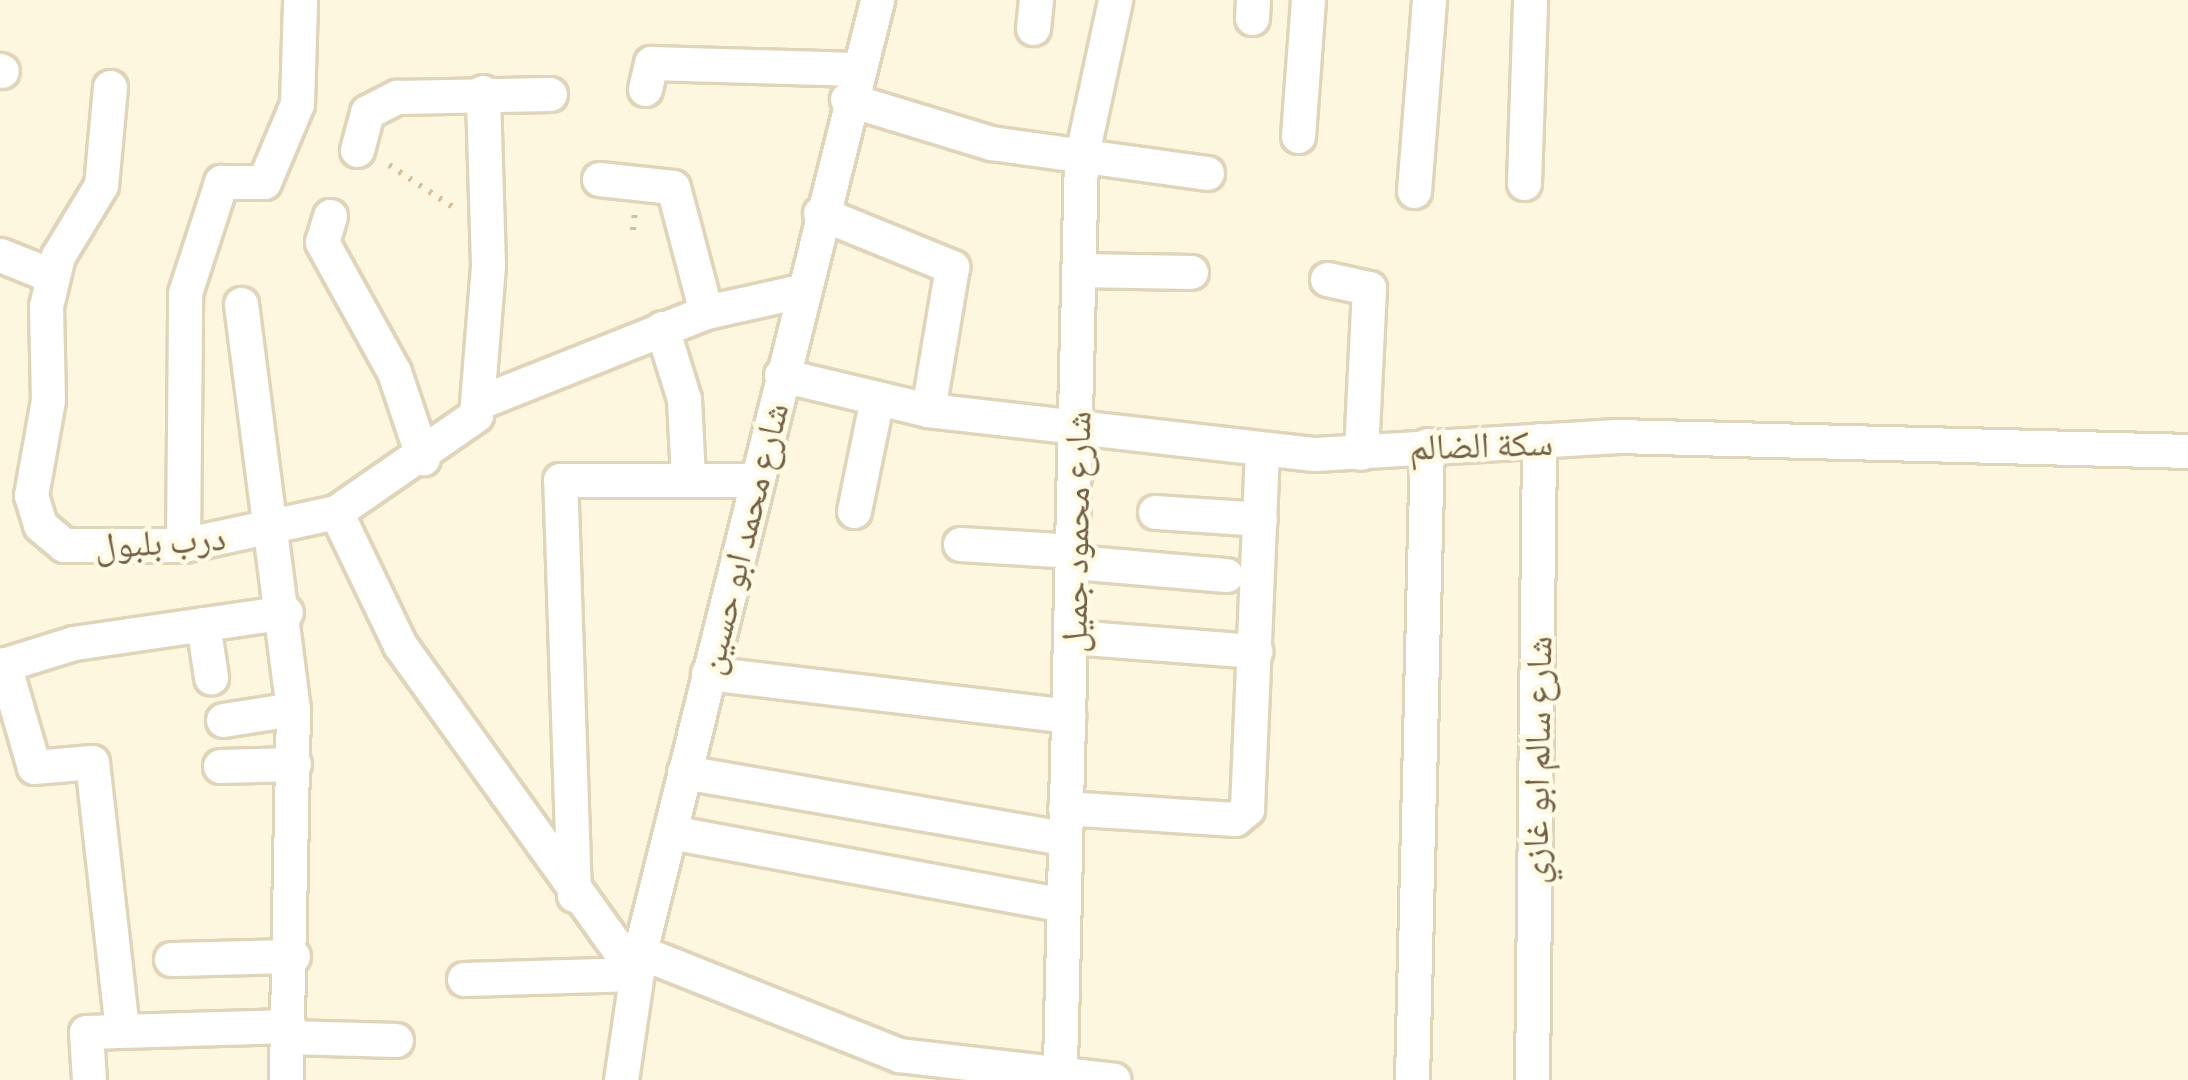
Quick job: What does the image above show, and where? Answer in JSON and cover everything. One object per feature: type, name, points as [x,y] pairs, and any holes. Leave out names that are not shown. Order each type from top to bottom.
[{"type":"street","points":[[183,545],[179,333],[218,188],[266,178],[303,84],[300,0]]},
{"type":"street","name":"شارع محمد ابو حسين","points":[[621,1080],[638,963],[852,84],[877,0]]},
{"type":"street","name":"شارع محمود جميل","points":[[1060,1067],[1081,159],[1115,0]]},
{"type":"street","points":[[1298,136],[1308,0]]},
{"type":"street","points":[[1414,191],[1429,0]]},
{"type":"street","points":[[1524,183],[1529,0]]},
{"type":"street","points":[[645,89],[651,63],[852,84],[1081,159],[1207,173]]},
{"type":"street","points":[[0,477],[32,495],[48,400],[50,275],[101,184],[110,87]]},
{"type":"street","points":[[483,92],[488,231],[485,400],[706,312],[801,291]]},
{"type":"street","points":[[357,150],[378,104],[483,92],[550,94]]},
{"type":"street","points":[[598,179],[673,187],[706,312]]},
{"type":"street","points":[[820,213],[952,267],[928,410]]},
{"type":"street","points":[[330,216],[322,242],[394,372],[423,458]]},
{"type":"street","points":[[0,255],[50,275]]},
{"type":"street","points":[[1079,270],[1191,272]]},
{"type":"street","points":[[1327,279],[1369,288],[1361,453]]},
{"type":"street","points":[[241,304],[286,612],[293,709],[293,956],[286,1080]]},
{"type":"street","points":[[662,328],[684,399],[688,478]]},
{"type":"street","name":"سكة الضالم","points":[[781,374],[928,410],[1262,450],[1361,453],[1538,440],[2188,451]]},
{"type":"street","points":[[854,511],[878,398]]},
{"type":"street","name":"درب بلبول","points":[[32,495],[40,525],[64,545],[183,545],[273,530],[336,512],[423,458],[485,400]]},
{"type":"street","name":"شارع سالم ابو غازي","points":[[1532,1080],[1538,440]]},
{"type":"street","points":[[1412,1080],[1427,446]]},
{"type":"street","points":[[684,772],[1065,823],[1243,816],[1262,450]]},
{"type":"street","points":[[574,895],[560,480],[755,480]]},
{"type":"street","points":[[336,512],[382,616],[574,895],[638,963]]},
{"type":"street","points":[[1155,512],[1260,519]]},
{"type":"street","points":[[960,544],[1226,574]]},
{"type":"street","points":[[122,1030],[92,762],[34,766],[2,665],[286,612]]},
{"type":"street","points":[[203,624],[211,676]]},
{"type":"street","points":[[1072,637],[1255,651]]},
{"type":"street","points":[[708,673],[1068,716]]},
{"type":"street","points":[[224,720],[293,709]]},
{"type":"street","points":[[220,766],[294,764]]},
{"type":"street","points":[[670,832],[1063,905]]},
{"type":"street","points":[[170,959],[293,956]]},
{"type":"street","points":[[464,979],[638,963],[898,1055],[1060,1067],[1114,1080]]},
{"type":"street","points":[[88,1080],[83,1036],[122,1030],[288,1032],[395,1040]]},
{"type":"path","points":[[389,165],[488,231]]}]
